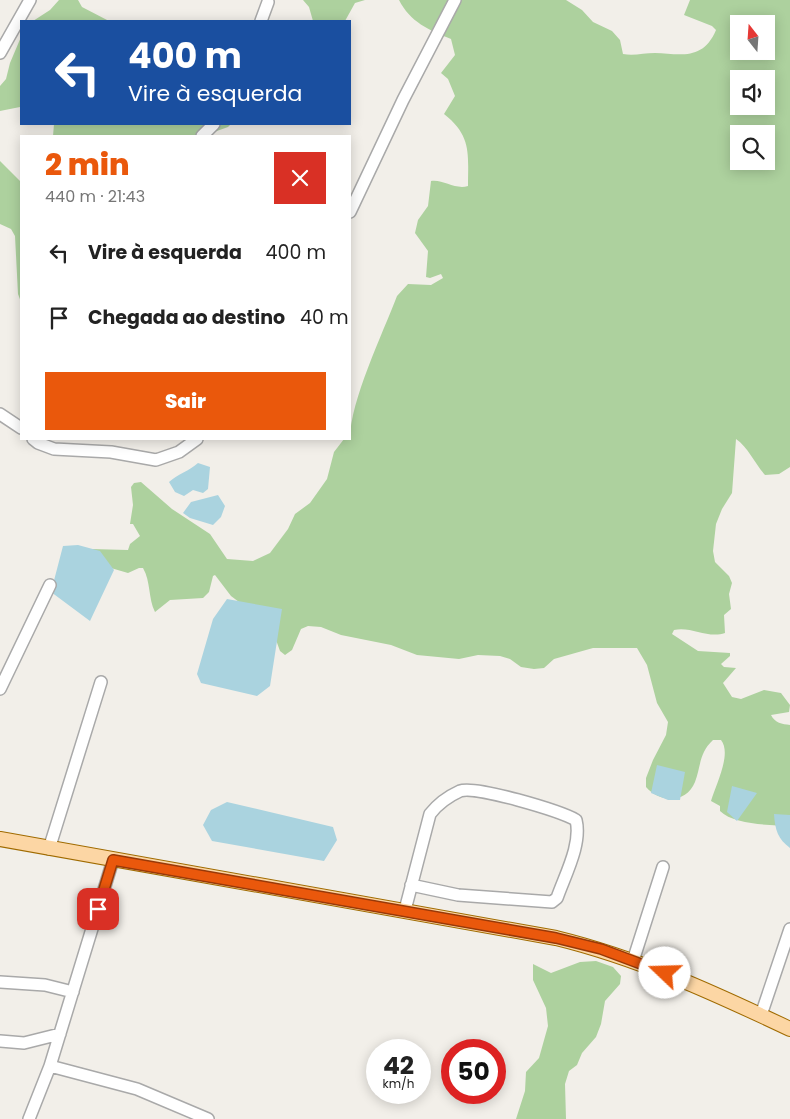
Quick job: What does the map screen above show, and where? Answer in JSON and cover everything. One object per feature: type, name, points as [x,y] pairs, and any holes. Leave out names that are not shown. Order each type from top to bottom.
[{"type":"main road","points":[[0,839],[556,938],[601,949],[714,992],[790,1028]]},
{"type":"street","points":[[0,52],[30,0]]},
{"type":"street","points":[[351,210],[403,100],[455,0]]},
{"type":"street","points":[[261,20],[268,2]]},
{"type":"street","points":[[203,135],[213,125]]},
{"type":"street","points":[[0,414],[20,427]]},
{"type":"street","points":[[34,440],[54,449],[111,452],[156,460],[179,452],[196,440]]},
{"type":"street","points":[[0,689],[50,585]]},
{"type":"street","points":[[49,848],[101,682]]},
{"type":"street","points":[[405,910],[411,885],[430,814],[435,807],[461,791],[471,789],[511,799],[576,820],[578,829],[576,842],[557,898],[552,902],[458,895],[411,885]]},
{"type":"street","points":[[29,1119],[50,1066],[113,860]]},
{"type":"street","points":[[632,961],[663,867]]},
{"type":"street","points":[[761,1015],[790,929]]},
{"type":"street","points":[[0,982],[44,985],[73,992]]},
{"type":"street","points":[[0,1041],[24,1043],[60,1034]]},
{"type":"street","points":[[50,1066],[137,1089],[208,1119]]},
{"type":"green space","points":[[59,0],[78,0],[82,7],[107,20],[35,20],[50,10]]},
{"type":"green space","points":[[303,0],[365,0],[355,3],[346,20],[313,20],[309,7]]},
{"type":"green space","points":[[399,0],[566,0],[582,10],[593,22],[612,31],[620,40],[623,54],[690,54],[704,47],[711,40],[716,30],[712,26],[684,15],[690,0],[790,0],[790,467],[779,474],[765,475],[744,446],[736,439],[732,493],[722,509],[716,524],[713,551],[715,562],[729,576],[732,583],[729,594],[731,609],[724,615],[725,633],[712,634],[680,629],[674,630],[672,634],[698,651],[730,653],[730,656],[721,664],[724,667],[736,668],[723,683],[732,697],[741,699],[764,690],[781,693],[790,705],[789,712],[771,715],[782,724],[790,725],[790,826],[743,822],[726,816],[720,811],[720,806],[711,801],[724,761],[724,746],[721,740],[713,740],[708,745],[701,760],[695,782],[686,794],[672,799],[665,798],[658,796],[646,787],[646,778],[666,735],[668,722],[657,703],[647,665],[637,648],[593,648],[554,659],[544,668],[534,669],[521,667],[510,659],[500,656],[478,655],[459,659],[417,655],[391,645],[341,635],[321,627],[308,626],[301,629],[292,650],[285,655],[280,651],[271,626],[231,596],[215,575],[213,576],[209,592],[203,598],[170,600],[155,612],[146,573],[143,568],[128,573],[104,566],[91,549],[128,550],[130,544],[140,536],[133,524],[130,524],[133,505],[131,487],[134,483],[141,482],[172,509],[210,534],[227,559],[253,561],[270,553],[288,529],[295,514],[310,503],[327,479],[334,452],[343,440],[351,440],[351,423],[361,387],[397,296],[408,284],[431,285],[443,278],[441,274],[430,278],[426,277],[428,251],[415,233],[418,220],[428,206],[431,181],[458,187],[468,186],[468,155],[464,138],[460,130],[444,114],[455,96],[448,79],[441,73],[455,55],[451,39],[414,20],[403,8]]},
{"type":"green space","points":[[20,39],[20,107],[0,111],[0,86],[6,79],[10,63]]},
{"type":"green space","points":[[54,125],[230,125],[206,135],[53,135]]},
{"type":"green space","points":[[0,161],[20,181],[20,299],[18,294],[15,236],[11,229],[0,224]]},
{"type":"green space","points":[[596,961],[613,967],[621,976],[620,984],[605,1001],[601,1024],[596,1037],[582,1053],[577,1065],[569,1071],[565,1084],[566,1119],[516,1119],[525,1091],[526,1072],[539,1058],[548,1026],[546,1008],[533,980],[533,964],[551,973],[580,962]]},
{"type":"water","points":[[198,463],[210,467],[208,489],[203,493],[193,490],[184,496],[175,492],[169,482]]},
{"type":"water","points":[[218,495],[225,506],[221,517],[213,525],[190,518],[183,513],[191,502]]},
{"type":"water","points":[[78,545],[100,551],[114,570],[90,621],[51,592],[63,546]]},
{"type":"water","points":[[227,599],[282,609],[270,686],[257,696],[201,683],[197,674],[213,619]]},
{"type":"water","points":[[657,765],[685,772],[680,800],[668,800],[651,793]]},
{"type":"water","points":[[732,786],[757,793],[737,821],[727,812]]},
{"type":"water","points":[[227,802],[333,827],[337,840],[324,861],[212,841],[203,825],[211,810]]},
{"type":"water","points":[[774,814],[790,815],[790,848],[778,834]]},
{"type":"route","points":[[98,909],[113,860],[556,938],[601,949],[665,973]]}]
